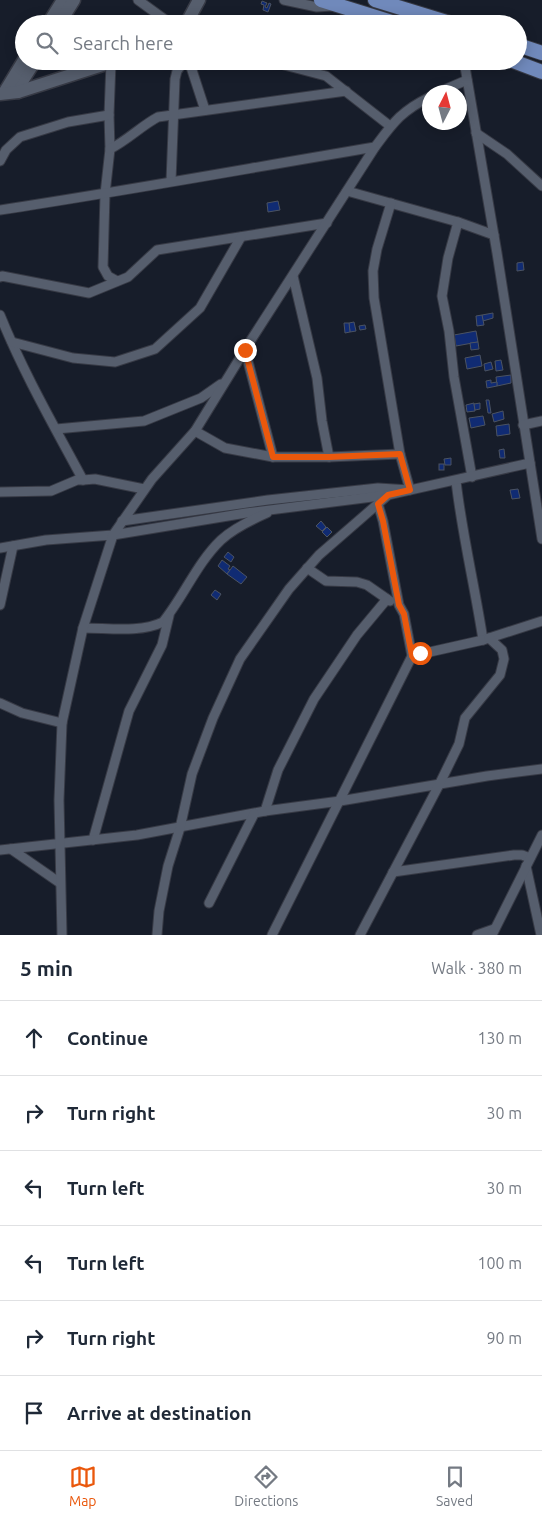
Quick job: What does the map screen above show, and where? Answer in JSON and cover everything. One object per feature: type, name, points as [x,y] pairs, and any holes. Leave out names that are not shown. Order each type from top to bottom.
[{"type":"main road","points":[[321,0],[369,15]]},
{"type":"main road","points":[[375,0],[424,15]]},
{"type":"main road","points":[[527,48],[542,53]]},
{"type":"main road","points":[[527,67],[540,73]]},
{"type":"street","points":[[54,15],[63,0]]},
{"type":"street","points":[[65,15],[74,0]]},
{"type":"street","points":[[138,0],[159,15]]},
{"type":"street","points":[[191,15],[199,0]]},
{"type":"street","points":[[284,0],[317,7],[337,5]]},
{"type":"street","points":[[2,94],[18,70]]},
{"type":"street","points":[[18,92],[29,70]]},
{"type":"street","points":[[2,94],[18,92],[88,70]]},
{"type":"street","points":[[112,70],[103,267],[108,276],[117,281]]},
{"type":"street","points":[[171,181],[175,79],[178,70]]},
{"type":"street","points":[[192,70],[205,110]]},
{"type":"street","points":[[303,70],[326,76],[390,126]]},
{"type":"street","points":[[465,70],[494,234],[542,539]]},
{"type":"street","points":[[455,85],[467,80]]},
{"type":"street","points":[[110,149],[146,123],[158,117],[346,91]]},
{"type":"street","points":[[62,935],[59,800],[62,723],[83,628],[113,535],[144,489],[195,431],[375,147],[397,118],[422,100]]},
{"type":"street","points":[[0,161],[6,150],[20,137],[68,122],[109,115]]},
{"type":"street","points":[[476,133],[507,154],[542,186]]},
{"type":"street","points":[[0,210],[105,194],[375,147]]},
{"type":"street","points":[[347,191],[494,234]]},
{"type":"street","points":[[390,203],[376,249],[373,272],[374,298],[400,454],[410,490]]},
{"type":"street","points":[[458,222],[448,258],[442,296],[472,477]]},
{"type":"street","points":[[0,277],[89,293],[128,277],[157,250],[327,223]]},
{"type":"street","points":[[12,342],[73,358],[115,362],[155,349],[200,308],[241,237]]},
{"type":"street","points":[[293,276],[317,378],[322,422],[329,457]]},
{"type":"street","points":[[0,315],[56,429],[84,480]]},
{"type":"street","points":[[245,350],[273,457]]},
{"type":"street","points":[[56,429],[144,421],[201,398],[225,381]]},
{"type":"street","points":[[523,425],[542,422]]},
{"type":"street","points":[[195,431],[225,448],[273,457],[400,454]]},
{"type":"street","points":[[0,548],[46,540],[113,535],[277,509],[388,495],[530,463]]},
{"type":"street","points":[[0,492],[51,491],[77,480],[95,479],[144,489]]},
{"type":"street","points":[[360,935],[459,744],[465,718],[500,675],[504,659],[502,650],[486,639],[462,527],[456,481]]},
{"type":"street","points":[[122,521],[296,497],[378,488],[410,490]]},
{"type":"street","points":[[157,935],[159,911],[168,866],[180,828],[192,774],[213,718],[240,660],[289,589],[307,568],[319,555],[388,495]]},
{"type":"street","points":[[272,935],[412,656],[404,614],[399,605],[378,504]]},
{"type":"street","points":[[83,628],[147,627],[163,622],[220,540],[242,524],[277,509]]},
{"type":"street","points":[[0,605],[13,546]]},
{"type":"street","points":[[307,568],[326,581],[357,582],[367,585],[399,605]]},
{"type":"street","points":[[265,811],[278,770],[314,699],[357,635],[387,599]]},
{"type":"street","points":[[93,840],[129,711],[162,645],[169,614]]},
{"type":"street","points":[[412,656],[486,639],[542,621]]},
{"type":"street","points":[[0,703],[22,713],[62,723]]},
{"type":"street","points":[[0,850],[180,828],[265,811],[542,769]]},
{"type":"street","points":[[209,903],[254,814]]},
{"type":"street","points":[[477,935],[493,932],[542,835]]},
{"type":"street","points":[[11,849],[60,883]]},
{"type":"street","points":[[393,872],[522,855],[528,862],[541,935]]},
{"type":"building","points":[[262,1],[267,3],[265,7],[267,8],[269,3],[271,4],[268,12],[263,10],[264,5],[261,4]]},
{"type":"building","points":[[278,201],[280,210],[268,212],[267,203]]},
{"type":"building","points":[[523,262],[524,270],[517,271],[517,263]]},
{"type":"building","points":[[493,313],[493,318],[483,321],[482,315]]},
{"type":"building","points":[[482,315],[484,325],[477,326],[476,316]]},
{"type":"building","points":[[354,322],[356,331],[350,332],[349,323]]},
{"type":"building","points":[[344,323],[349,323],[350,332],[345,333]]},
{"type":"building","points":[[365,325],[366,329],[360,330],[359,326]]},
{"type":"building","points":[[476,331],[478,342],[456,346],[454,335]]},
{"type":"building","points":[[478,342],[479,349],[471,350],[470,343]]},
{"type":"building","points":[[480,355],[482,366],[467,369],[465,358]]},
{"type":"building","points":[[501,360],[503,370],[496,371],[495,361]]},
{"type":"building","points":[[491,362],[493,369],[485,371],[484,364]]},
{"type":"building","points":[[511,375],[511,383],[497,386],[496,377]]},
{"type":"building","points":[[491,380],[491,383],[497,382],[497,386],[487,388],[486,381]]},
{"type":"building","points":[[486,400],[489,400],[491,413],[488,413]]},
{"type":"building","points":[[474,403],[475,411],[467,412],[466,405]]},
{"type":"building","points":[[480,403],[480,409],[475,410],[474,404]]},
{"type":"building","points":[[503,411],[504,419],[494,422],[492,414]]},
{"type":"building","points":[[483,416],[485,425],[471,428],[469,418]]},
{"type":"building","points":[[509,424],[510,434],[497,436],[496,426]]},
{"type":"building","points":[[504,449],[505,458],[500,458],[499,450]]},
{"type":"building","points":[[451,458],[451,465],[445,465],[444,459]]},
{"type":"building","points":[[439,464],[444,464],[444,470],[439,470]]},
{"type":"building","points":[[518,489],[520,498],[512,499],[510,490]]},
{"type":"building","points":[[321,521],[326,527],[322,531],[316,526]]},
{"type":"building","points":[[327,527],[332,532],[327,537],[322,532]]},
{"type":"building","points":[[228,552],[234,557],[231,562],[224,557]]},
{"type":"building","points":[[222,560],[230,566],[227,574],[218,566]]},
{"type":"building","points":[[233,566],[247,577],[241,584],[227,574]]},
{"type":"building","points":[[215,590],[221,594],[217,600],[211,595]]},
{"type":"route","points":[[245,350],[273,457],[400,454],[410,490],[388,495],[378,504],[399,605],[404,614],[412,656],[420,653]]}]
